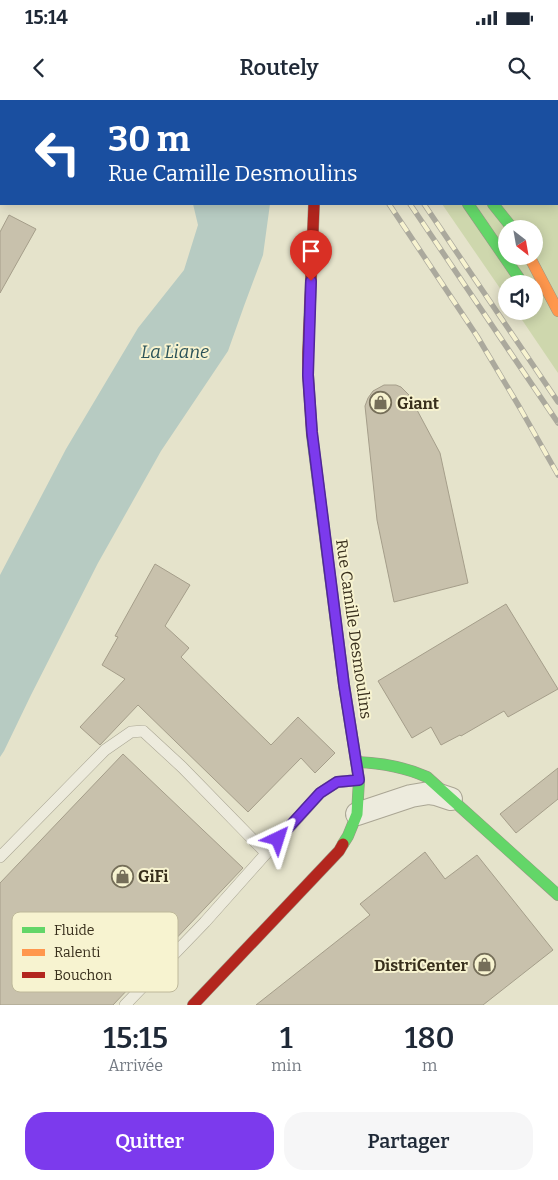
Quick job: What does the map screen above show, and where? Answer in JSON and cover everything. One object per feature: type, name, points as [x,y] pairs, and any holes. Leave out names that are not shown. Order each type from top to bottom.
[{"type":"street","name":"Rue Camille Desmoulins","points":[[196,1003],[339,851],[348,836],[357,814],[359,780],[357,762],[344,685],[310,418],[308,353],[314,205]]},
{"type":"street","points":[[469,205],[517,275]]},
{"type":"street","points":[[494,205],[506,220]]},
{"type":"street","points":[[534,265],[558,310]]},
{"type":"street","points":[[357,762],[390,765],[421,773],[435,783],[558,895]]},
{"type":"street","points":[[357,814],[411,796],[429,793],[451,799]]},
{"type":"lane","points":[[0,857],[105,750],[132,732],[143,731],[182,767],[266,853]]},
{"type":"lane","points":[[178,949],[320,793],[337,782],[359,780]]},
{"type":"lane","points":[[125,1005],[137,992]]},
{"type":"green space","points":[[443,205],[558,205],[558,373],[522,320],[543,320],[543,275],[498,275],[498,285]]},
{"type":"water","name":"La Liane","points":[[193,205],[270,205],[263,255],[228,351],[161,451],[98,563],[0,757],[0,575],[66,449],[138,328],[184,270],[198,225]]},
{"type":"building","points":[[9,215],[36,229],[0,293],[0,232]]},
{"type":"building","points":[[384,385],[401,387],[409,395],[440,453],[468,583],[394,602],[377,520],[365,406],[373,391]]},
{"type":"building","points":[[155,564],[190,585],[165,626],[189,648],[181,657],[271,745],[298,717],[335,753],[315,773],[301,758],[248,812],[138,705],[100,745],[80,727],[125,679],[102,665],[118,637],[115,636]]},
{"type":"building","points":[[506,604],[558,689],[508,717],[504,711],[461,736],[441,745],[431,727],[412,738],[378,681]]},
{"type":"building","name":"GiFi","points":[[123,754],[243,868],[178,936],[178,912],[12,912],[12,992],[125,992],[113,1005],[0,1005],[0,883]]},
{"type":"building","points":[[558,768],[558,799],[516,833],[500,814]]},
{"type":"building","points":[[425,852],[445,879],[477,855],[553,950],[483,1005],[256,1005],[370,915],[360,904]]},
{"type":"railway","points":[[390,205],[477,336],[558,475]]},
{"type":"railway","points":[[411,205],[558,423]]},
{"type":"railway","points":[[425,205],[558,402]]},
{"type":"traffic: fast","points":[[469,205],[517,275]]},
{"type":"traffic: fast","points":[[494,205],[506,220]]},
{"type":"traffic: fast","points":[[312,435],[344,685],[359,780],[357,814],[343,844]]},
{"type":"traffic: fast","points":[[357,762],[393,766],[427,777],[558,895]]},
{"type":"traffic: slow","points":[[534,265],[558,311]]},
{"type":"traffic: jam","points":[[312,435],[308,353],[314,205]]},
{"type":"traffic: jam","points":[[193,1005],[339,851],[343,844]]},
{"type":"place","name":"Giant","points":[[381,403]]},
{"type":"place","name":"GiFi","points":[[122,876]]},
{"type":"place","name":"DistriCenter","points":[[484,965]]},
{"type":"route","points":[[278,839],[320,793],[337,782],[359,780],[344,685],[312,432],[308,375],[311,281]]}]
